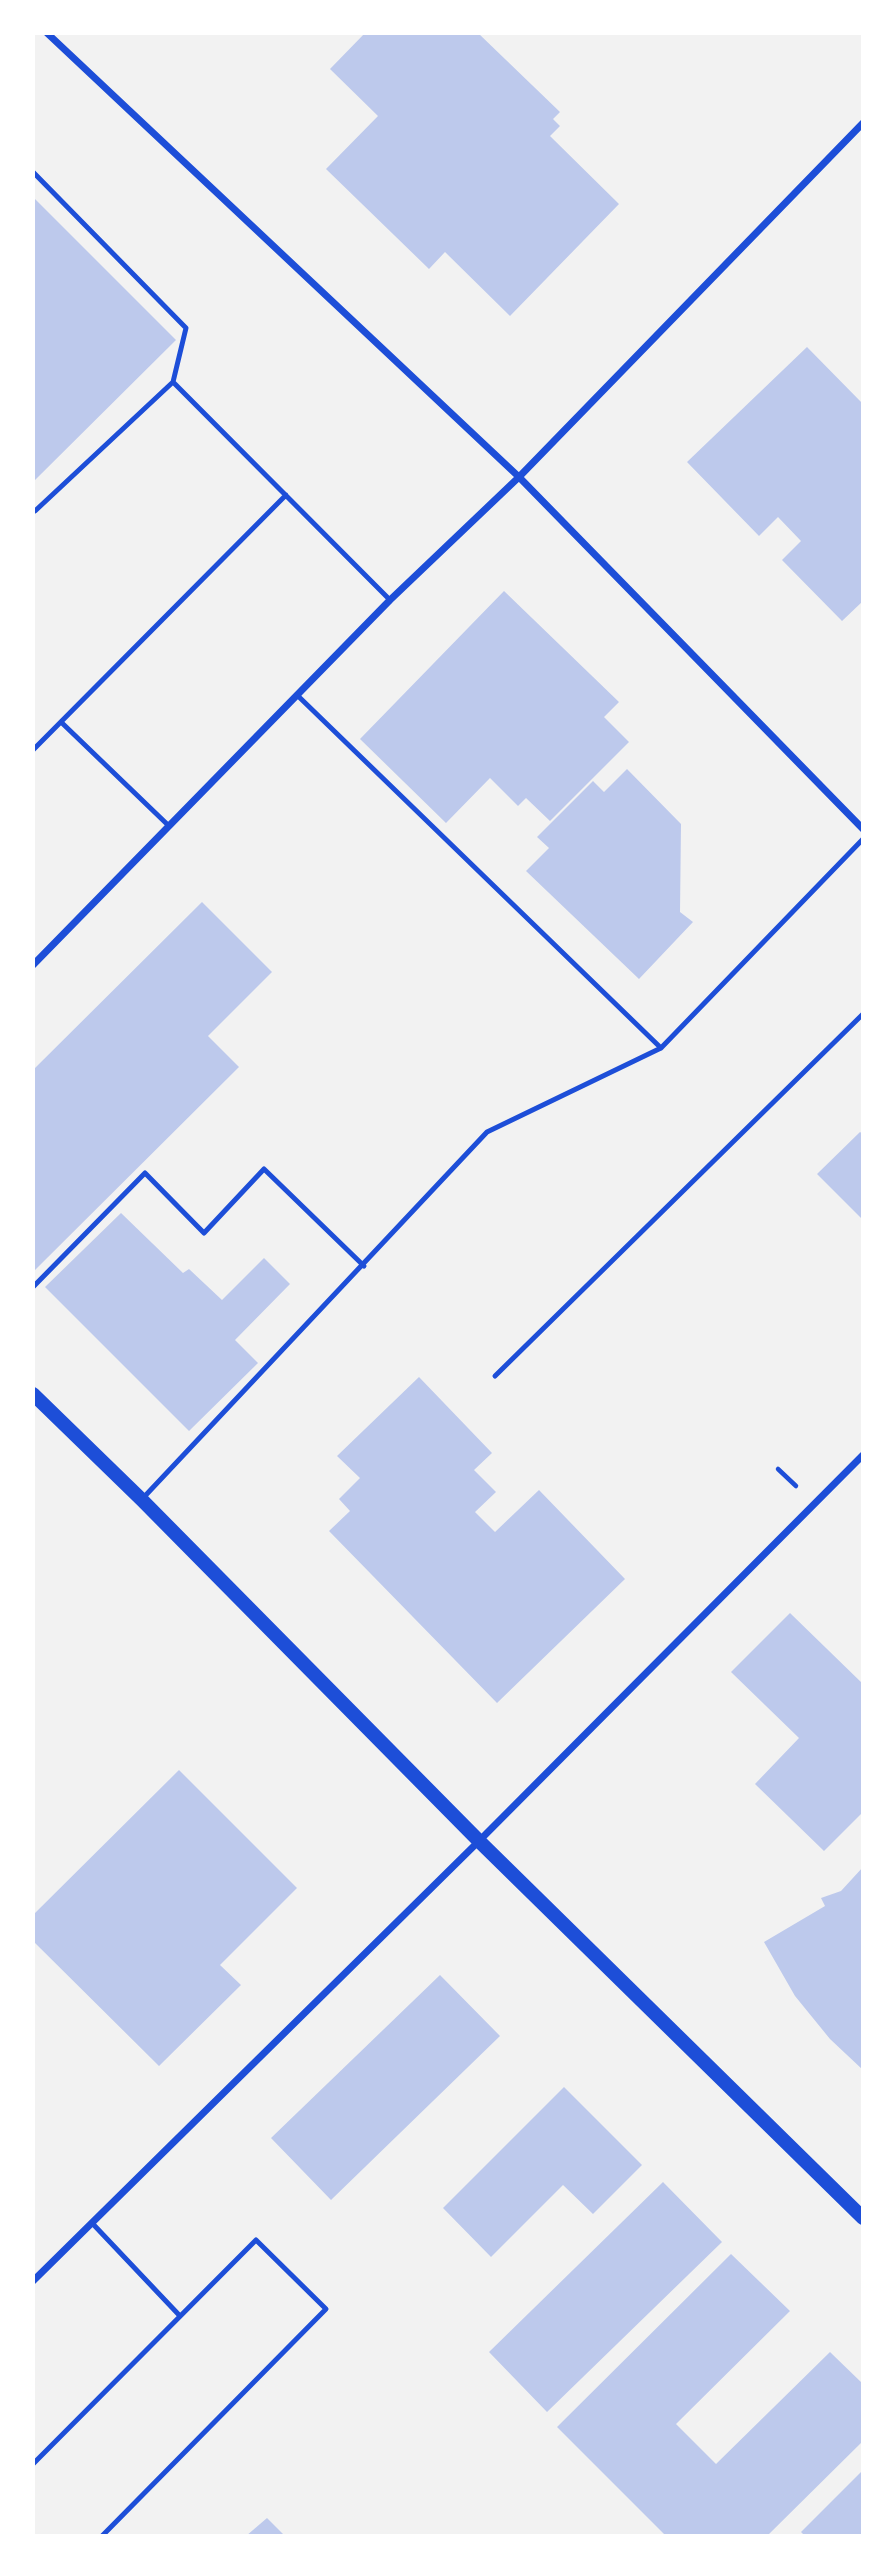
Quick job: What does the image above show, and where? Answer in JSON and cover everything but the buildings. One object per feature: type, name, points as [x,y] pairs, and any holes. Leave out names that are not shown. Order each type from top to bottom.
[{"type":"main road","points":[[33,1394],[142,1500],[479,1842],[863,2218]]},
{"type":"street","points":[[47,33],[519,477],[863,829]]},
{"type":"street","points":[[33,965],[390,600],[519,477],[863,123]]},
{"type":"street","points":[[33,2281],[479,1842],[863,1455]]},
{"type":"lane","points":[[33,172],[186,328],[173,382],[35,511]]},
{"type":"lane","points":[[173,382],[390,600]]},
{"type":"lane","points":[[33,750],[286,495]]},
{"type":"lane","points":[[297,695],[661,1048]]},
{"type":"lane","points":[[61,722],[169,825]]},
{"type":"lane","points":[[142,1500],[487,1132],[661,1048],[863,839]]},
{"type":"lane","points":[[495,1376],[863,1014]]},
{"type":"lane","points":[[33,1287],[145,1173],[204,1233],[264,1169],[364,1265]]},
{"type":"lane","points":[[92,2223],[180,2316]]},
{"type":"lane","points":[[33,2464],[256,2240],[326,2309],[102,2536]]}]
